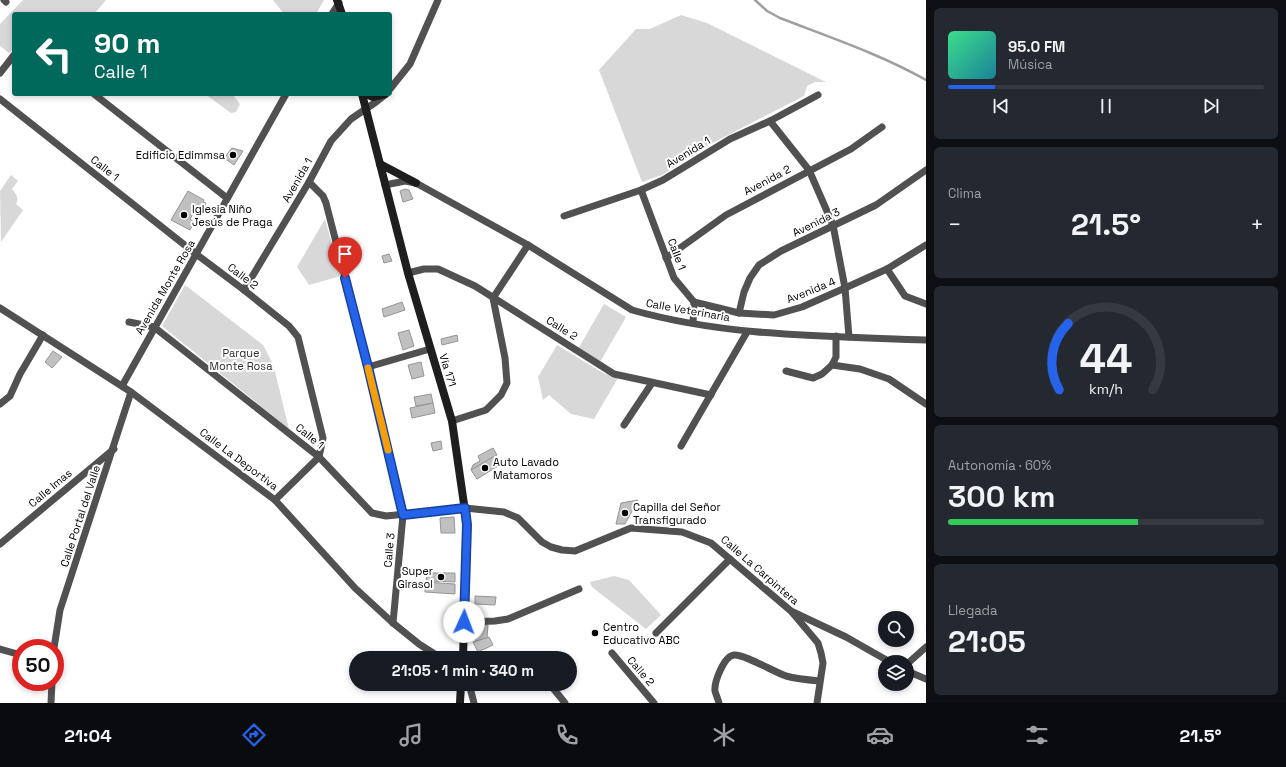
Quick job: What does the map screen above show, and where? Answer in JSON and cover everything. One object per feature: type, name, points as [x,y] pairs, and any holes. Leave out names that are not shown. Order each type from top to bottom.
[{"type":"main road","points":[[338,1],[341,12]]},
{"type":"main road","name":"Vía 171","points":[[363,96],[408,273],[452,421],[467,525],[463,651]]},
{"type":"main road","points":[[380,164],[416,183]]},
{"type":"main road","points":[[460,703],[461,691]]},
{"type":"street","points":[[392,86],[410,64],[438,0]]},
{"type":"street","points":[[333,12],[338,1]]},
{"type":"street","points":[[0,73],[12,58]]},
{"type":"street","name":"Avenida 1","points":[[564,216],[641,190],[663,180],[730,139],[818,95]]},
{"type":"street","points":[[97,96],[227,198]]},
{"type":"street","name":"Avenida Monte Rosa","points":[[122,386],[285,96]]},
{"type":"street","name":"Avenida 1","points":[[244,290],[309,182],[331,141],[351,119],[382,96]]},
{"type":"street","name":"Calle 1","points":[[0,99],[196,254]]},
{"type":"street","points":[[770,120],[809,170],[833,225],[845,288],[849,337]]},
{"type":"street","name":"Avenida 2","points":[[666,258],[726,215],[851,149],[882,127]]},
{"type":"street","name":"Avenida 3","points":[[739,313],[744,292],[750,278],[759,266],[781,251],[876,205],[926,170]]},
{"type":"street","name":"Calle Veterinaria","points":[[385,185],[404,181],[416,183],[528,245],[632,310],[651,316],[747,332],[926,340]]},
{"type":"street","name":"Calle 3","points":[[309,182],[323,196],[326,203],[368,367],[403,515],[393,623]]},
{"type":"street","name":"Calle 1","points":[[641,190],[674,278],[694,302]]},
{"type":"street","points":[[452,421],[486,410],[502,395],[508,383],[505,358],[493,298],[528,245]]},
{"type":"street","name":"Avenida 4","points":[[694,302],[739,313],[774,315],[802,307],[845,288],[887,268],[926,245]]},
{"type":"street","name":"Calle 2","points":[[196,254],[289,326],[298,338],[323,438],[319,457]]},
{"type":"street","points":[[887,268],[905,296],[926,304]]},
{"type":"street","name":"Calle 2","points":[[408,273],[424,269],[438,269],[475,286],[614,374],[711,394]]},
{"type":"street","points":[[693,323],[694,302]]},
{"type":"street","name":"Calle La Deportiva","points":[[0,308],[131,392],[275,500],[355,588],[393,623],[430,651]]},
{"type":"street","points":[[129,322],[154,327]]},
{"type":"street","name":"Calle 1","points":[[154,327],[319,457],[372,513],[386,516],[465,508]]},
{"type":"street","points":[[681,446],[747,332]]},
{"type":"street","points":[[0,404],[10,396],[20,374],[43,335]]},
{"type":"street","points":[[786,371],[813,378],[822,374],[832,364],[836,357],[836,336]]},
{"type":"street","points":[[368,367],[430,349]]},
{"type":"street","points":[[832,364],[860,369],[889,379],[926,404]]},
{"type":"street","points":[[624,425],[652,383]]},
{"type":"street","name":"Calle Portal del Valle","points":[[55,639],[60,610],[114,449],[131,392]]},
{"type":"street","name":"Calle Imas","points":[[0,544],[114,449]]},
{"type":"street","points":[[275,500],[319,457]]},
{"type":"street","name":"Calle La Carpintera","points":[[465,508],[504,512],[518,518],[542,542],[551,547],[562,550],[575,551],[631,528],[682,532],[711,543],[791,611],[818,643],[822,663],[817,703]]},
{"type":"street","points":[[656,633],[730,559]]},
{"type":"street","points":[[464,622],[495,622],[508,619],[579,589]]},
{"type":"street","points":[[791,611],[846,637],[878,655]]},
{"type":"street","points":[[914,658],[926,647]]},
{"type":"street","points":[[0,649],[12,652]]},
{"type":"street","name":"Calle 2","points":[[612,654],[654,703]]},
{"type":"street","points":[[719,703],[716,683],[721,668],[728,658],[734,655],[744,657],[784,675],[819,681]]},
{"type":"street","points":[[914,674],[926,679]]},
{"type":"street","points":[[51,703],[52,691]]},
{"type":"street","points":[[555,691],[565,703]]},
{"type":"street","points":[[472,693],[474,703]]},
{"type":"street","points":[[472,693],[478,703]]},
{"type":"green space","points":[[23,0],[106,0],[96,12],[12,12],[12,50],[9,53],[0,46],[0,24]]},
{"type":"green space","points":[[273,0],[324,0],[317,12],[282,12]]},
{"type":"green space","points":[[681,15],[707,23],[826,82],[815,82],[807,86],[804,96],[703,148],[662,175],[642,182],[599,70],[636,29],[650,29]]},
{"type":"green space","points":[[208,96],[234,96],[240,104],[236,112],[231,113]]},
{"type":"green space","points":[[11,175],[18,181],[12,189],[17,196],[16,204],[23,210],[1,242],[0,191]]},
{"type":"green space","points":[[325,219],[341,276],[309,285],[297,267]]},
{"type":"green space","name":"Parque Monte Rosa","points":[[185,285],[263,345],[273,364],[289,429],[162,326]]},
{"type":"green space","points":[[604,304],[626,317],[600,362],[578,349]]},
{"type":"green space","points":[[557,345],[603,373],[618,378],[594,419],[571,414],[549,395],[543,400],[538,377]]},
{"type":"green space","points":[[614,576],[629,580],[661,615],[646,629],[592,587],[590,582]]},
{"type":"building","name":"Edificio Edimmsa","points":[[232,148],[243,151],[234,165],[224,158]]},
{"type":"building","points":[[405,189],[409,190],[413,199],[403,202],[400,191]]},
{"type":"building","name":"Iglesia Niño Jesús de Praga","points":[[188,191],[204,200],[203,202],[206,203],[204,208],[201,206],[199,210],[196,208],[190,219],[194,222],[190,230],[171,220]]},
{"type":"building","points":[[389,254],[392,261],[384,263],[382,256]]},
{"type":"building","points":[[402,302],[405,310],[384,317],[382,309]]},
{"type":"building","points":[[409,330],[414,346],[403,350],[398,333]]},
{"type":"building","points":[[457,335],[458,341],[442,345],[441,339]]},
{"type":"building","points":[[53,351],[62,357],[52,368],[45,362]]},
{"type":"building","points":[[421,362],[424,376],[412,379],[408,365]]},
{"type":"building","points":[[431,394],[433,403],[416,406],[414,397]]},
{"type":"building","points":[[433,403],[435,413],[412,418],[410,408]]},
{"type":"building","points":[[441,441],[442,449],[433,451],[431,443]]},
{"type":"building","points":[[493,448],[497,455],[471,470],[473,465],[480,461],[478,456]]},
{"type":"building","name":"Auto Lavado Matamoros","points":[[493,457],[498,466],[477,479],[471,470]]},
{"type":"building","name":"Capilla del Señor Transfigurado","points":[[638,500],[625,524],[616,524],[621,503]]},
{"type":"building","points":[[454,517],[455,533],[441,533],[440,518]]},
{"type":"building","name":"Super Girasol","points":[[427,573],[455,573],[455,582],[426,581]]},
{"type":"building","points":[[425,582],[455,584],[455,594],[425,592]]},
{"type":"building","points":[[475,596],[496,597],[495,605],[475,604]]},
{"type":"building","points":[[471,625],[488,625],[487,638],[476,642]]},
{"type":"building","points":[[489,637],[493,645],[478,651],[473,642]]},
{"type":"waterway","points":[[755,0],[767,11],[780,18],[873,54],[926,80]]},
{"type":"slow traffic","points":[[368,368],[388,450]]},
{"type":"place","name":"Edificio Edimmsa","points":[[233,155]]},
{"type":"place","name":"Iglesia Niño Jesús de Praga","points":[[184,215]]},
{"type":"place","name":"Auto Lavado Matamoros","points":[[485,468]]},
{"type":"place","name":"Capilla del Señor Transfigurado","points":[[625,513]]},
{"type":"place","name":"Super Girasol","points":[[441,577]]},
{"type":"place","name":"Centro Educativo ABC","points":[[595,633]]},
{"type":"route","points":[[345,278],[403,515],[465,508],[467,525],[464,622]]}]
